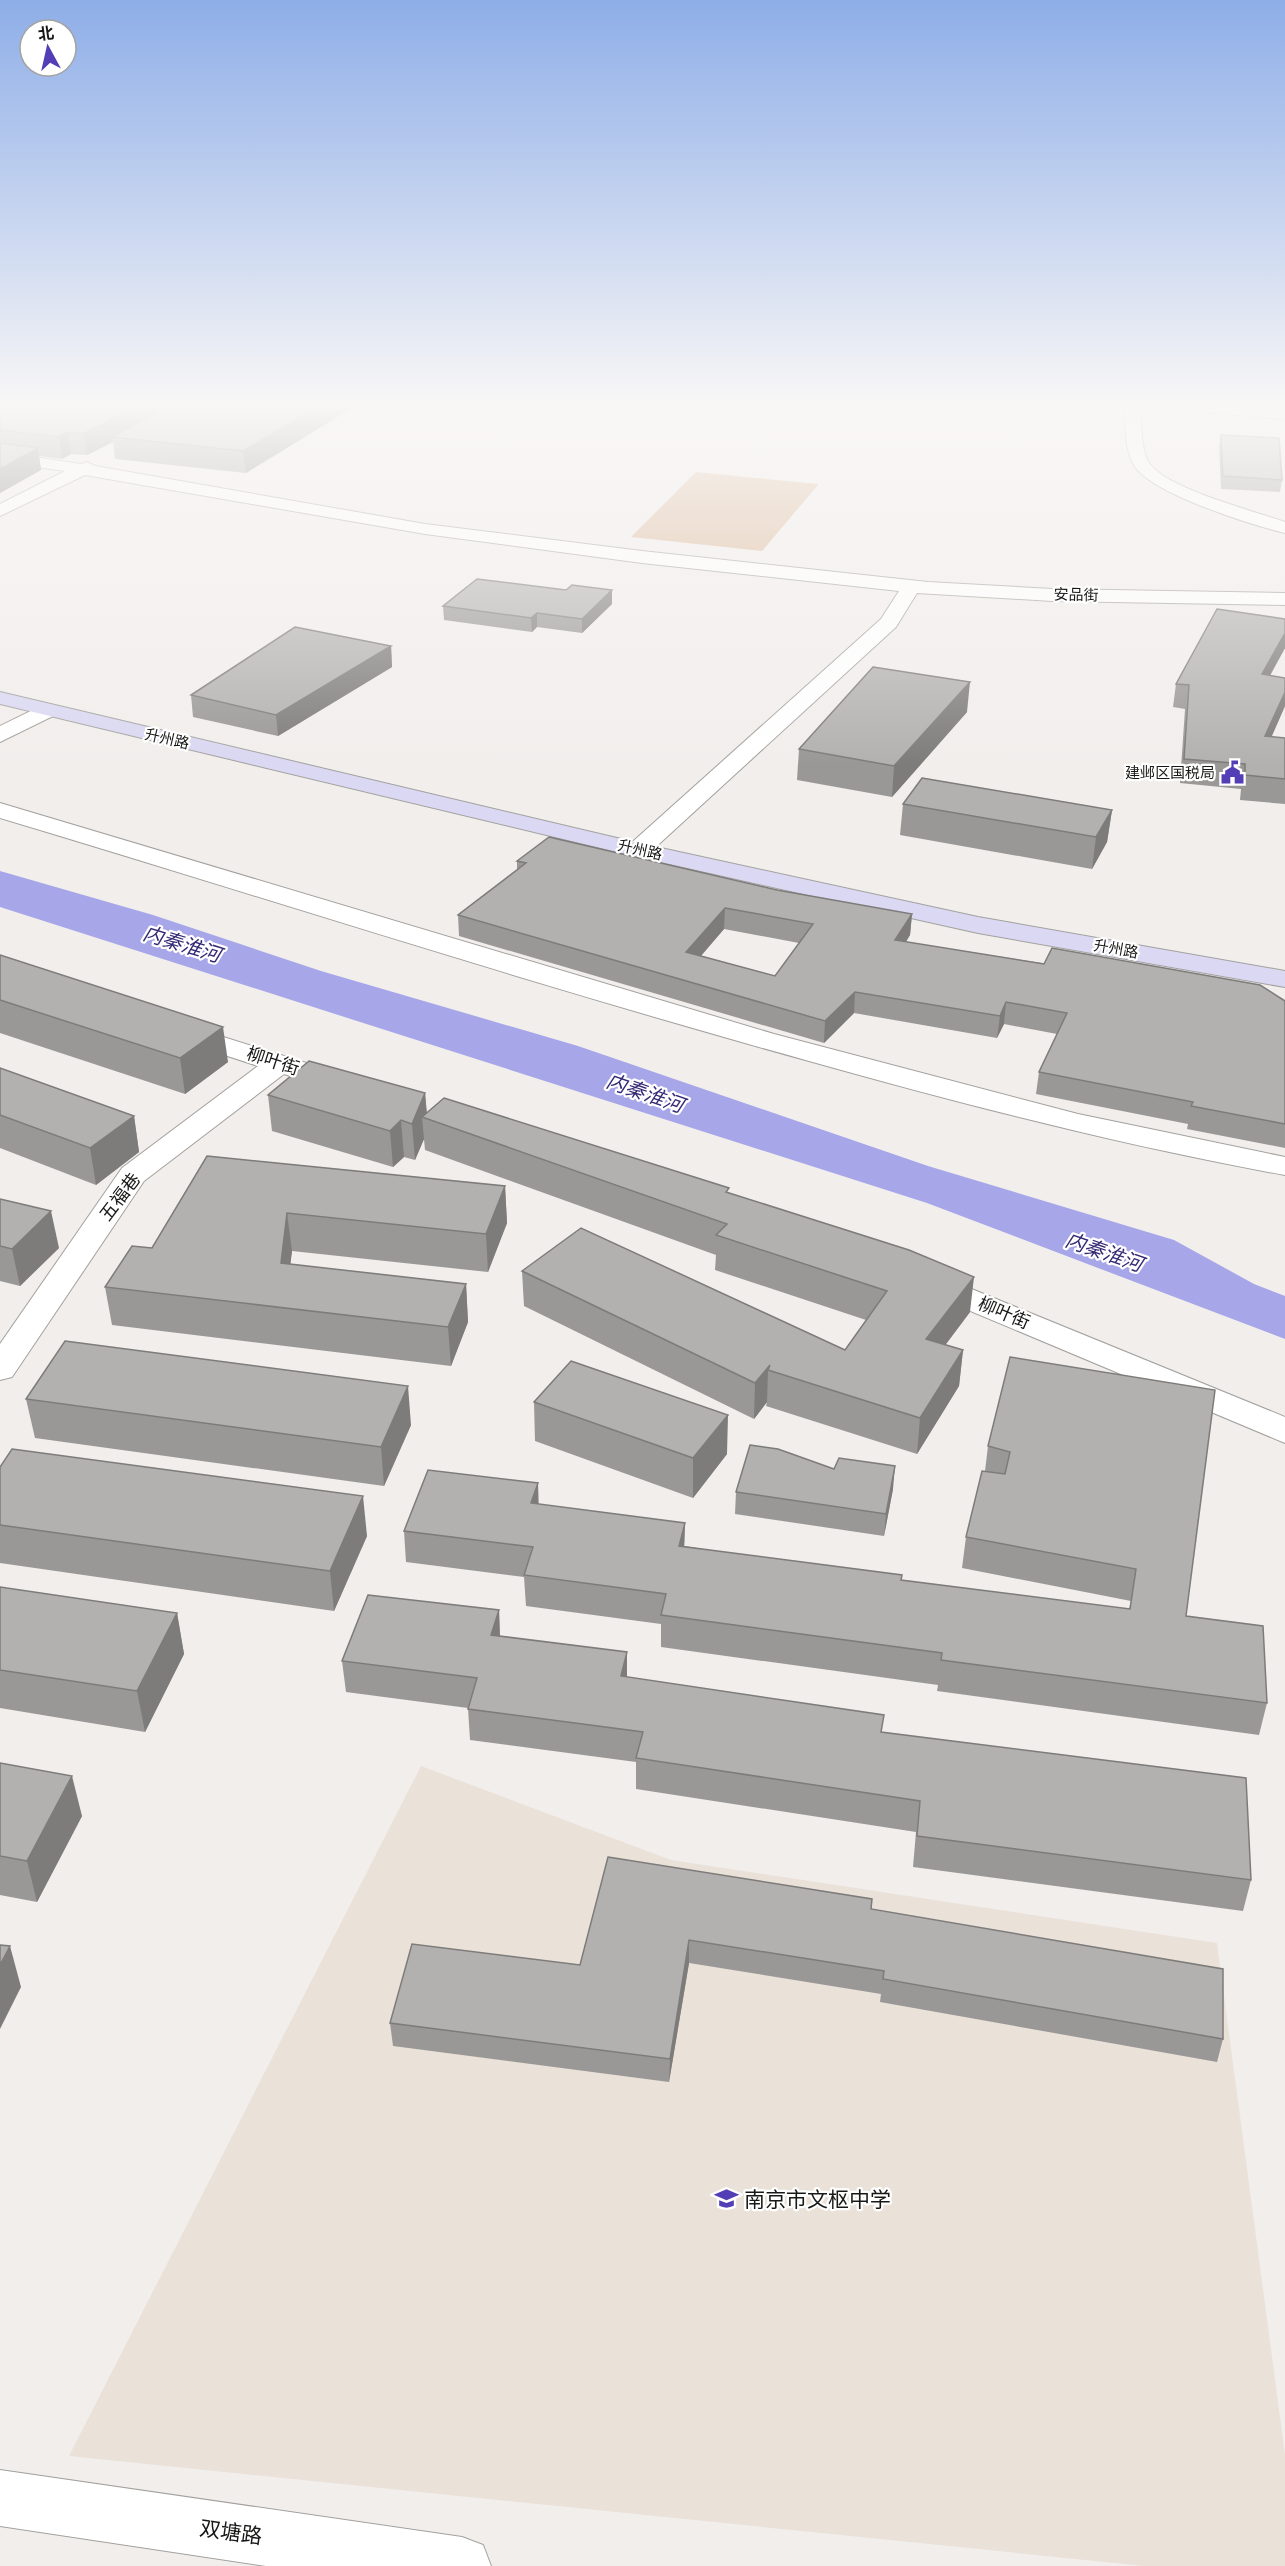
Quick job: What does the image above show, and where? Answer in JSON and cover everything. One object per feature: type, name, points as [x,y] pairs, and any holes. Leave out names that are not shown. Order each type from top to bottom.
[{"type":"main road","name":"升州路","points":[[0,698],[45,711],[638,850],[978,925],[1285,979]]},
{"type":"street","name":"安品街","points":[[401,525],[642,557],[911,586],[1052,595],[1285,599]]},
{"type":"street","points":[[638,850],[889,623],[911,586]]},
{"type":"street","points":[[0,735],[45,711]]},
{"type":"street","points":[[0,810],[739,1033],[957,1092],[1196,1151],[1285,1166]]},
{"type":"street","name":"柳叶街","points":[[157,1024],[371,1093]]},
{"type":"street","name":"五福巷","points":[[0,1369],[133,1176],[280,1063]]},
{"type":"street","name":"柳叶街","points":[[902,1270],[1285,1431]]},
{"type":"street","name":"双塘路","points":[[0,2498],[462,2566]]},
{"type":"shaded area","points":[[643,525],[784,525],[762,551],[631,537]]},
{"type":"shaded area","name":"南京市文枢中学","points":[[421,1766],[671,1860],[1217,1943],[1285,2455],[1285,2566],[1144,2566],[69,2456]]},
{"type":"water","name":"内秦淮河","points":[[0,871],[153,915],[321,971],[578,1046],[928,1166],[1174,1240],[1254,1284],[1285,1296],[1285,1339],[927,1203],[0,907]]},
{"type":"building","points":[[477,579],[566,590],[572,585],[612,590],[582,619],[537,613],[531,618],[443,606]]},
{"type":"building","points":[[1217,609],[1285,619],[1285,633],[1262,674],[1285,678],[1285,692],[1265,736],[1285,738],[1285,779],[1245,775],[1245,764],[1184,759],[1189,685],[1176,684]]},
{"type":"building","points":[[295,627],[391,646],[276,715],[191,695]]},
{"type":"building","points":[[873,667],[970,682],[894,766],[799,749]]},
{"type":"building","points":[[922,778],[1112,810],[1096,837],[903,804]]},
{"type":"building","points":[[549,837],[777,890],[912,914],[895,940],[1044,964],[1052,948],[1260,985],[1285,1001],[1285,1124],[1191,1106],[1193,1102],[1039,1072],[1067,1013],[1006,1002],[1000,1016],[855,992],[825,1021],[458,915],[526,863],[517,861]],"holes":[[[725,908],[813,924],[775,976],[686,952]]]},
{"type":"building","points":[[0,955],[223,1027],[180,1058],[0,1000]]},
{"type":"building","points":[[309,1061],[425,1093],[412,1124],[401,1120],[390,1131],[268,1095]]},
{"type":"building","points":[[0,1068],[134,1116],[90,1148],[0,1115]]},
{"type":"building","points":[[444,1098],[729,1188],[726,1192],[909,1250],[974,1277],[926,1339],[963,1350],[920,1418],[768,1370],[770,1365],[755,1383],[522,1271],[581,1228],[845,1350],[887,1291],[716,1235],[727,1224],[422,1117]]},
{"type":"building","points":[[207,1156],[505,1186],[486,1234],[287,1213],[281,1263],[466,1284],[448,1327],[105,1287],[132,1246],[152,1248]]},
{"type":"building","points":[[0,1199],[51,1211],[12,1249],[0,1246]]},
{"type":"building","points":[[65,1341],[408,1386],[381,1447],[26,1399]]},
{"type":"building","points":[[1010,1357],[1215,1390],[1186,1616],[1263,1626],[1267,1703],[941,1660],[942,1653],[661,1615],[666,1594],[524,1575],[533,1547],[404,1531],[428,1470],[538,1483],[531,1503],[685,1523],[679,1546],[902,1575],[901,1580],[1130,1609],[1136,1569],[966,1537],[982,1471],[1005,1474],[1010,1452],[988,1446]]},
{"type":"building","points":[[571,1361],[728,1415],[693,1458],[534,1402]]},
{"type":"building","points":[[750,1445],[778,1449],[834,1469],[839,1458],[895,1466],[886,1514],[736,1492]]},
{"type":"building","points":[[12,1449],[363,1496],[330,1571],[0,1525],[0,1467]]},
{"type":"building","points":[[0,1587],[177,1613],[137,1691],[0,1670]]},
{"type":"building","points":[[368,1595],[499,1610],[491,1635],[627,1652],[621,1676],[884,1715],[881,1732],[1246,1778],[1251,1880],[917,1836],[920,1801],[636,1758],[643,1732],[468,1709],[477,1678],[342,1661]]},
{"type":"building","points":[[0,1763],[72,1776],[27,1861],[0,1856]]},
{"type":"building","points":[[608,1857],[872,1899],[871,1909],[1223,1969],[1223,2039],[883,1979],[884,1971],[689,1940],[670,2059],[390,2023],[412,1944],[580,1965]]},
{"type":"building","points":[[0,1945],[10,1946],[0,1965]]},
{"type":"place","name":"建邺区国税局","points":[[1233,773]]},
{"type":"place","name":"南京市文枢中学","points":[[726,2199]]}]
